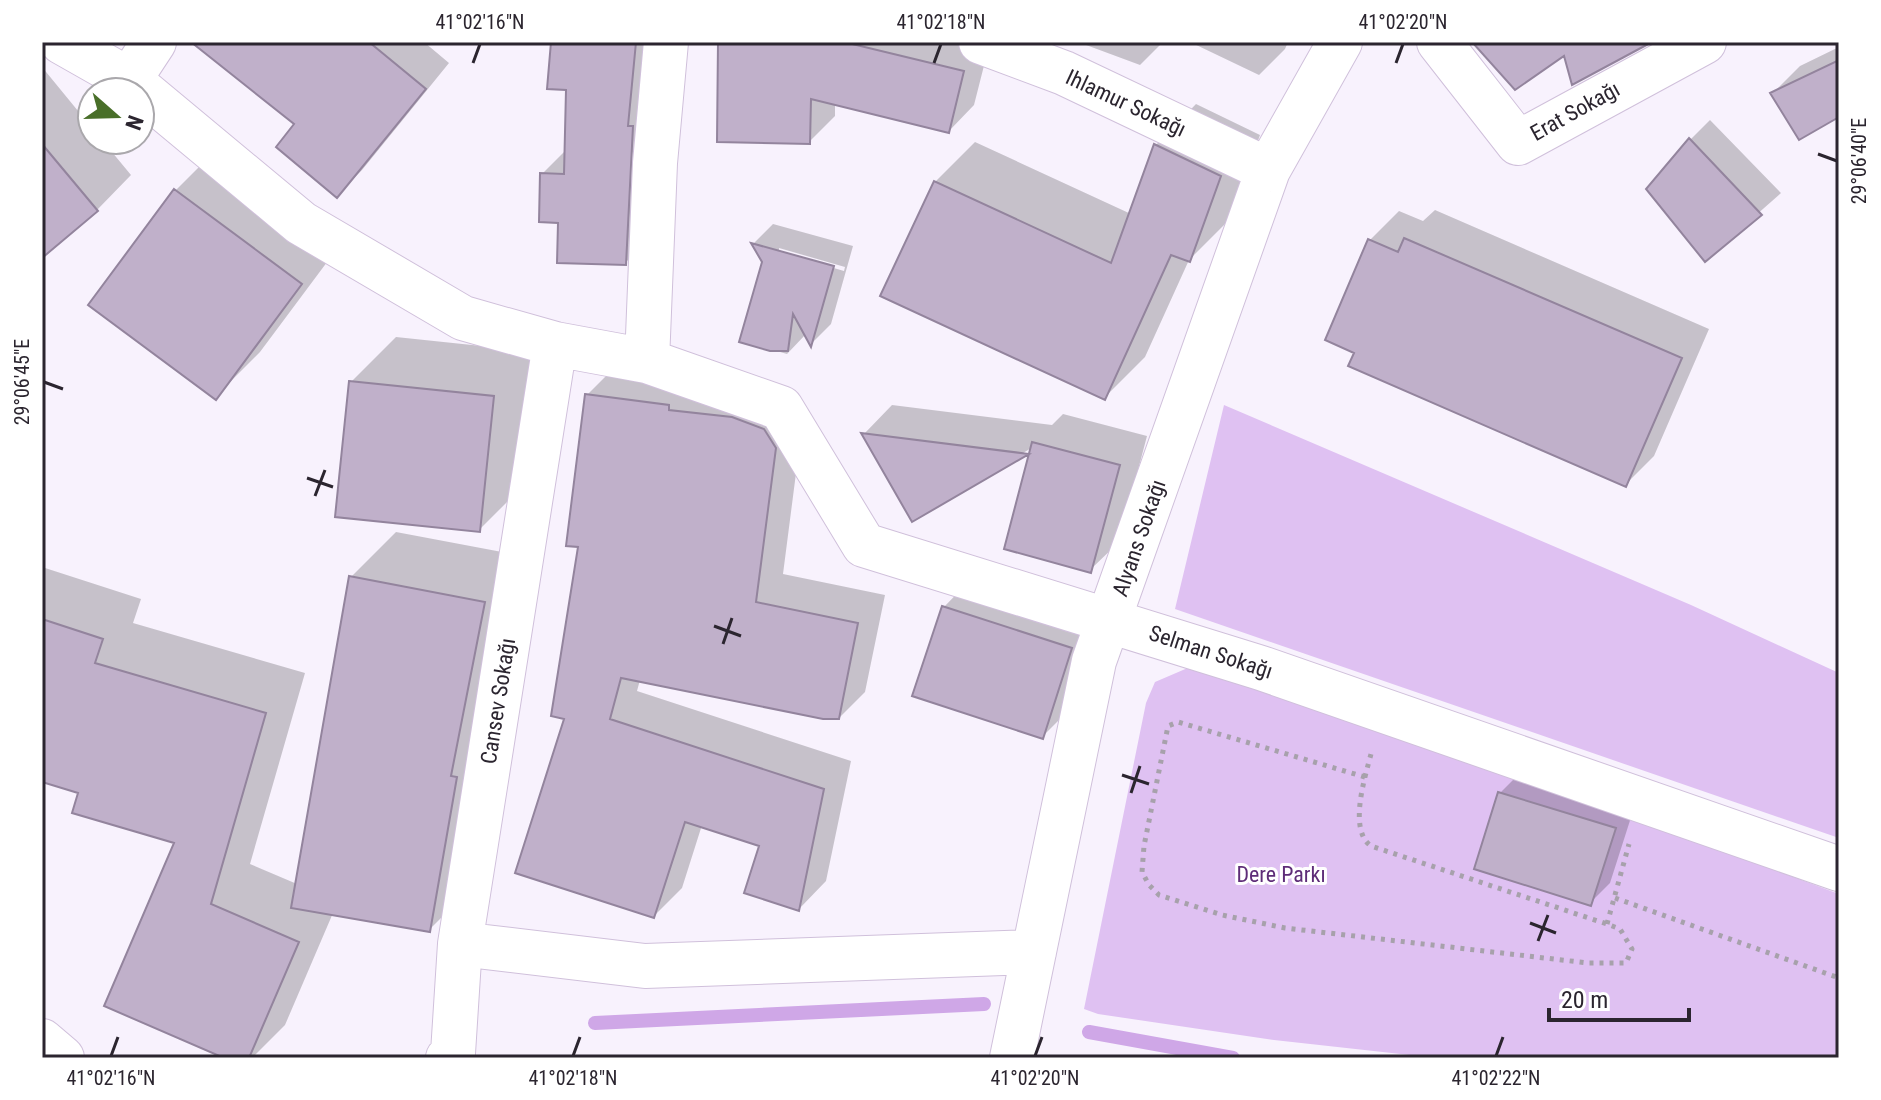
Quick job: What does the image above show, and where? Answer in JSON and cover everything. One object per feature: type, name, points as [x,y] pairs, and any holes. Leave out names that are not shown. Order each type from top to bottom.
[{"type":"street","name":"Selman Sokağı","points":[[62,42],[122,76]]},
{"type":"street","points":[[132,76],[154,42]]},
{"type":"street","points":[[647,361],[655,163],[666,42]]},
{"type":"street","name":"Ihlamur Sokağı","points":[[981,42],[1064,73],[1268,170]]},
{"type":"street","name":"Alyans Sokağı","points":[[1012,1058],[1094,661],[1268,170],[1340,42]]},
{"type":"street","name":"Erat Sokağı","points":[[1439,42],[1518,143],[1704,42]]},
{"type":"street","name":"Selman Sokağı","points":[[156,102],[301,223],[463,318],[555,344],[647,361],[781,408],[864,545],[1110,620],[1381,710],[1839,869]]},
{"type":"street","name":"Cansev Sokağı","points":[[448,1058],[453,1053],[460,944],[555,344]]},
{"type":"street","points":[[460,944],[645,966],[1034,952]]},
{"type":"street","points":[[42,1041],[62,1058]]},
{"type":"path","points":[[1365,777],[1178,722],[1168,726],[1144,846],[1142,872],[1159,895],[1222,915],[1285,928],[1588,963],[1626,963],[1632,949],[1620,929],[1363,841],[1360,828],[1365,777],[1381,710]]},
{"type":"path","points":[[1607,924],[1631,840]]},
{"type":"path","points":[[1615,898],[1839,978]]},
{"type":"green space","points":[[1224,405],[1691,605],[1839,673],[1839,838],[1175,609]]},
{"type":"green space","name":"Dere Parkı","points":[[1190,667],[1647,822],[1839,894],[1839,1058],[1437,1058],[1274,1040],[1098,1014],[1084,1009],[1146,703],[1155,682]]},
{"type":"building","points":[[191,42],[369,42],[426,89],[337,198],[276,147],[294,124]]},
{"type":"building","points":[[551,42],[636,42],[628,126],[633,126],[626,265],[557,263],[558,223],[539,222],[540,173],[564,174],[566,90],[547,89]]},
{"type":"building","points":[[718,42],[844,42],[964,71],[949,133],[811,99],[810,144],[717,142]]},
{"type":"building","points":[[1472,42],[1652,42],[1572,85],[1564,56],[1515,90]]},
{"type":"building","points":[[1839,60],[1839,117],[1799,140],[1770,93]]},
{"type":"building","points":[[1689,138],[1762,215],[1705,262],[1646,189]]},
{"type":"building","points":[[42,144],[98,211],[42,258]]},
{"type":"building","points":[[1154,144],[1221,176],[1190,262],[1171,255],[1105,400],[880,296],[934,181],[1111,263]]},
{"type":"building","points":[[174,189],[302,284],[216,400],[88,305]]},
{"type":"building","points":[[1404,238],[1682,358],[1626,487],[1348,366],[1354,353],[1325,340],[1368,239],[1398,252]]},
{"type":"building","points":[[751,243],[834,266],[811,347],[793,314],[788,351],[770,351],[739,342],[762,262]]},
{"type":"building","points":[[349,381],[494,396],[480,532],[335,517]]},
{"type":"building","points":[[585,394],[669,405],[669,410],[732,417],[764,429],[776,448],[756,602],[858,623],[839,719],[823,719],[621,678],[610,719],[824,789],[799,911],[744,893],[759,846],[685,822],[654,918],[515,873],[564,719],[551,716],[578,547],[566,546]]},
{"type":"building","points":[[861,433],[1029,454],[912,522]]},
{"type":"building","points":[[1032,442],[1120,465],[1091,573],[1004,549]]},
{"type":"building","points":[[349,576],[485,602],[451,776],[457,777],[430,932],[291,908]]},
{"type":"building","points":[[942,606],[1072,648],[1043,739],[912,696]]},
{"type":"building","points":[[42,619],[103,639],[95,663],[266,713],[211,904],[299,942],[249,1058],[224,1058],[104,1006],[174,843],[72,813],[78,793],[42,782]]},
{"type":"building","points":[[1498,792],[1616,828],[1591,906],[1474,869]]},
{"type":"waterway","points":[[595,1023],[984,1004]]},
{"type":"waterway","points":[[1089,1032],[1233,1058]]}]
